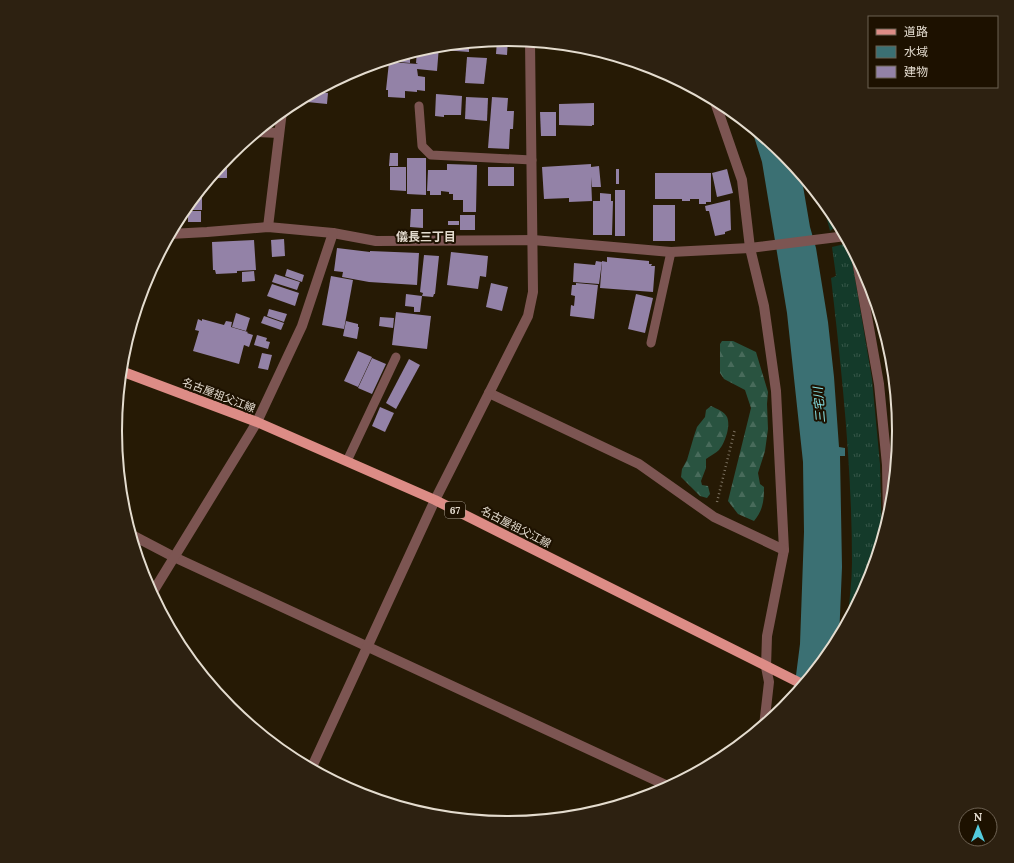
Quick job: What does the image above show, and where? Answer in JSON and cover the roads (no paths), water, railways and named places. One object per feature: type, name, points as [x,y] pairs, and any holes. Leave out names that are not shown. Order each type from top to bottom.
[{"type":"main road","name":"名古屋祖父江線","points":[[126,373],[257,422],[435,500],[799,684]]},
{"type":"street","points":[[313,764],[435,500],[528,316],[534,292],[530,47]]},
{"type":"street","points":[[717,109],[742,180],[764,306],[776,391],[784,550],[767,636],[766,667],[769,682],[765,717]]},
{"type":"street","points":[[268,227],[281,120]]},
{"type":"street","points":[[264,132],[279,133]]},
{"type":"street","points":[[176,234],[268,227],[332,233],[376,241],[533,240],[671,252],[754,248],[840,237]]},
{"type":"street","points":[[155,589],[257,422],[302,326],[332,233]]},
{"type":"street","points":[[860,276],[878,384],[887,466],[887,492]]},
{"type":"street","points":[[489,393],[638,464],[714,517],[784,550]]},
{"type":"street","points":[[137,538],[174,557],[662,784]]},
{"type":"lane","points":[[419,106],[422,146],[431,155],[532,160]]},
{"type":"lane","points":[[651,343],[671,252]]},
{"type":"lane","points":[[347,461],[396,357]]},
{"type":"water","name":"三宅川","points":[[754,136],[780,159],[802,184],[810,227],[816,248],[828,322],[839,447],[845,448],[845,456],[840,456],[842,567],[840,627],[828,646],[794,689],[800,644],[804,532],[803,462],[787,313],[762,162]]},
{"type":"district","name":"儀長三丁目","points":[[426,236]]}]
